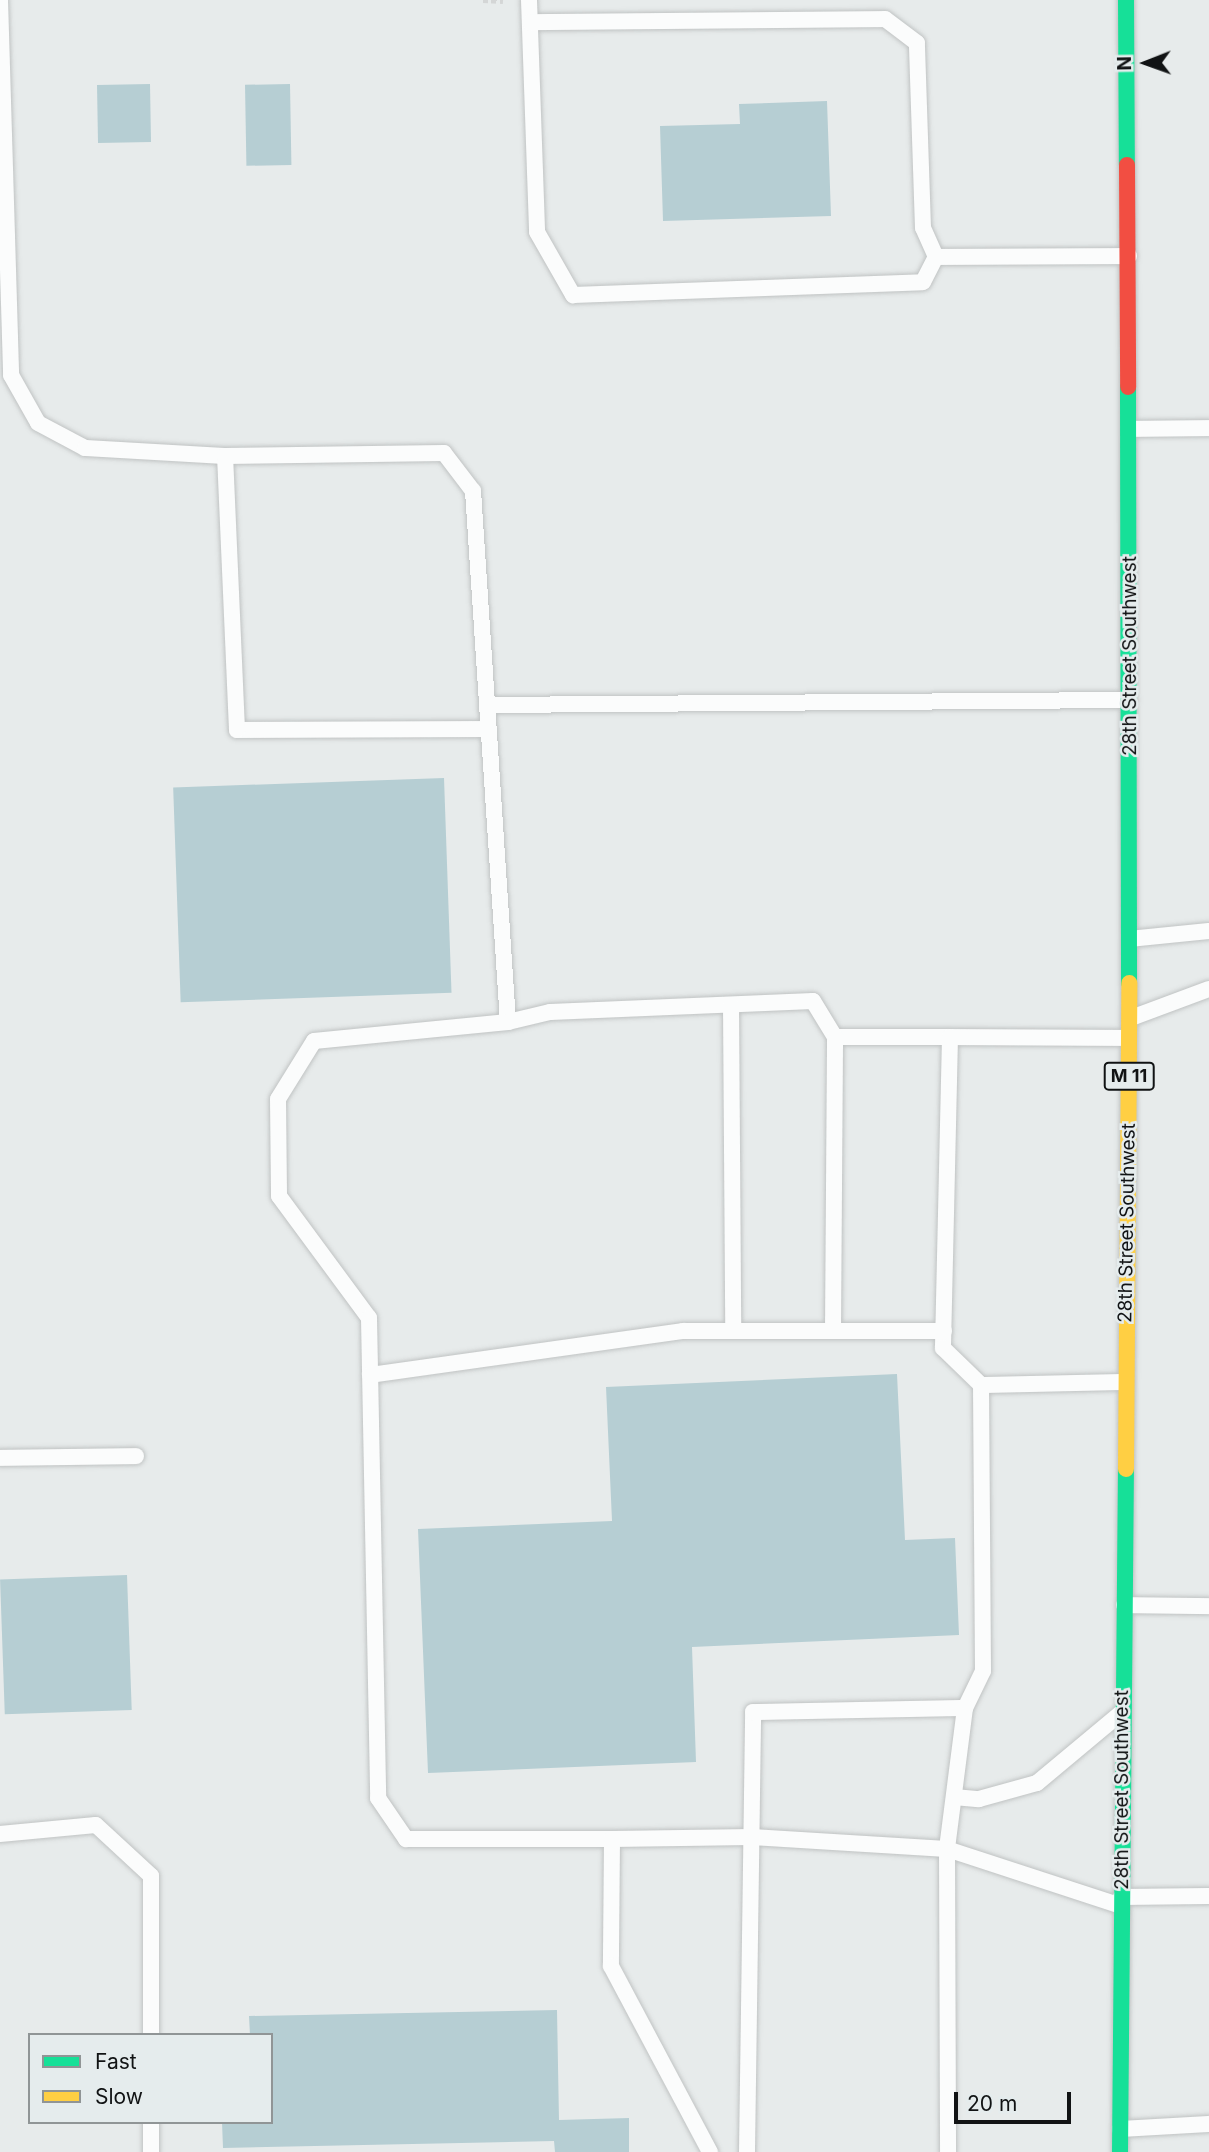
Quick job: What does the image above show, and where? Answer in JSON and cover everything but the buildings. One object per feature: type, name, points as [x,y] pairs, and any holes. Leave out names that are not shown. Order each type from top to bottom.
[{"type":"main road","name":"28th Street Southwest","points":[[1120,2152],[1130,700],[1126,0]]},
{"type":"lane","points":[[0,0],[11,375],[38,423],[85,448],[225,456],[444,453],[473,491],[487,705],[485,729],[508,1022]]},
{"type":"lane","points":[[529,0],[537,232],[573,295],[923,282],[936,257]]},
{"type":"lane","points":[[530,22],[885,19],[917,43],[923,228],[936,257]]},
{"type":"lane","points":[[936,257],[1129,256]]},
{"type":"lane","points":[[1130,429],[1209,428]]},
{"type":"lane","points":[[225,456],[237,730],[485,729]]},
{"type":"lane","points":[[487,705],[1130,700]]},
{"type":"lane","points":[[1128,940],[1209,931]]},
{"type":"lane","points":[[1129,1018],[1209,989]]},
{"type":"lane","points":[[833,1331],[835,1037],[813,1001],[550,1012],[508,1022],[314,1041],[278,1099],[279,1196],[369,1318],[378,1798],[406,1839],[752,1836],[947,1849],[1121,1901],[1209,1896]]},
{"type":"lane","points":[[731,1005],[733,1331]]},
{"type":"lane","points":[[835,1037],[1129,1038]]},
{"type":"lane","points":[[948,2152],[947,1849],[965,1708],[983,1671],[981,1385],[943,1348],[950,1037]]},
{"type":"lane","points":[[370,1375],[683,1331],[944,1331]]},
{"type":"lane","points":[[981,1385],[1125,1382]]},
{"type":"lane","points":[[0,1458],[136,1456]]},
{"type":"lane","points":[[1123,1605],[1209,1606]]},
{"type":"lane","points":[[747,2152],[753,1712],[965,1708]]},
{"type":"lane","points":[[954,1797],[979,1799],[1037,1783],[1122,1712]]},
{"type":"lane","points":[[0,1833],[96,1825],[151,1876],[151,2033]]},
{"type":"lane","points":[[612,1839],[611,1966],[710,2152]]},
{"type":"lane","points":[[151,2124],[151,2152]]},
{"type":"lane","points":[[1120,2129],[1209,2124]]},
{"type":"traffic: fast","points":[[1126,0],[1127,165]]},
{"type":"traffic: fast","points":[[1128,387],[1129,983]]},
{"type":"traffic: fast","points":[[1120,2152],[1126,1469]]},
{"type":"traffic: slow","points":[[1126,1469],[1129,983]]},
{"type":"traffic: jam","points":[[1127,165],[1128,387]]}]
